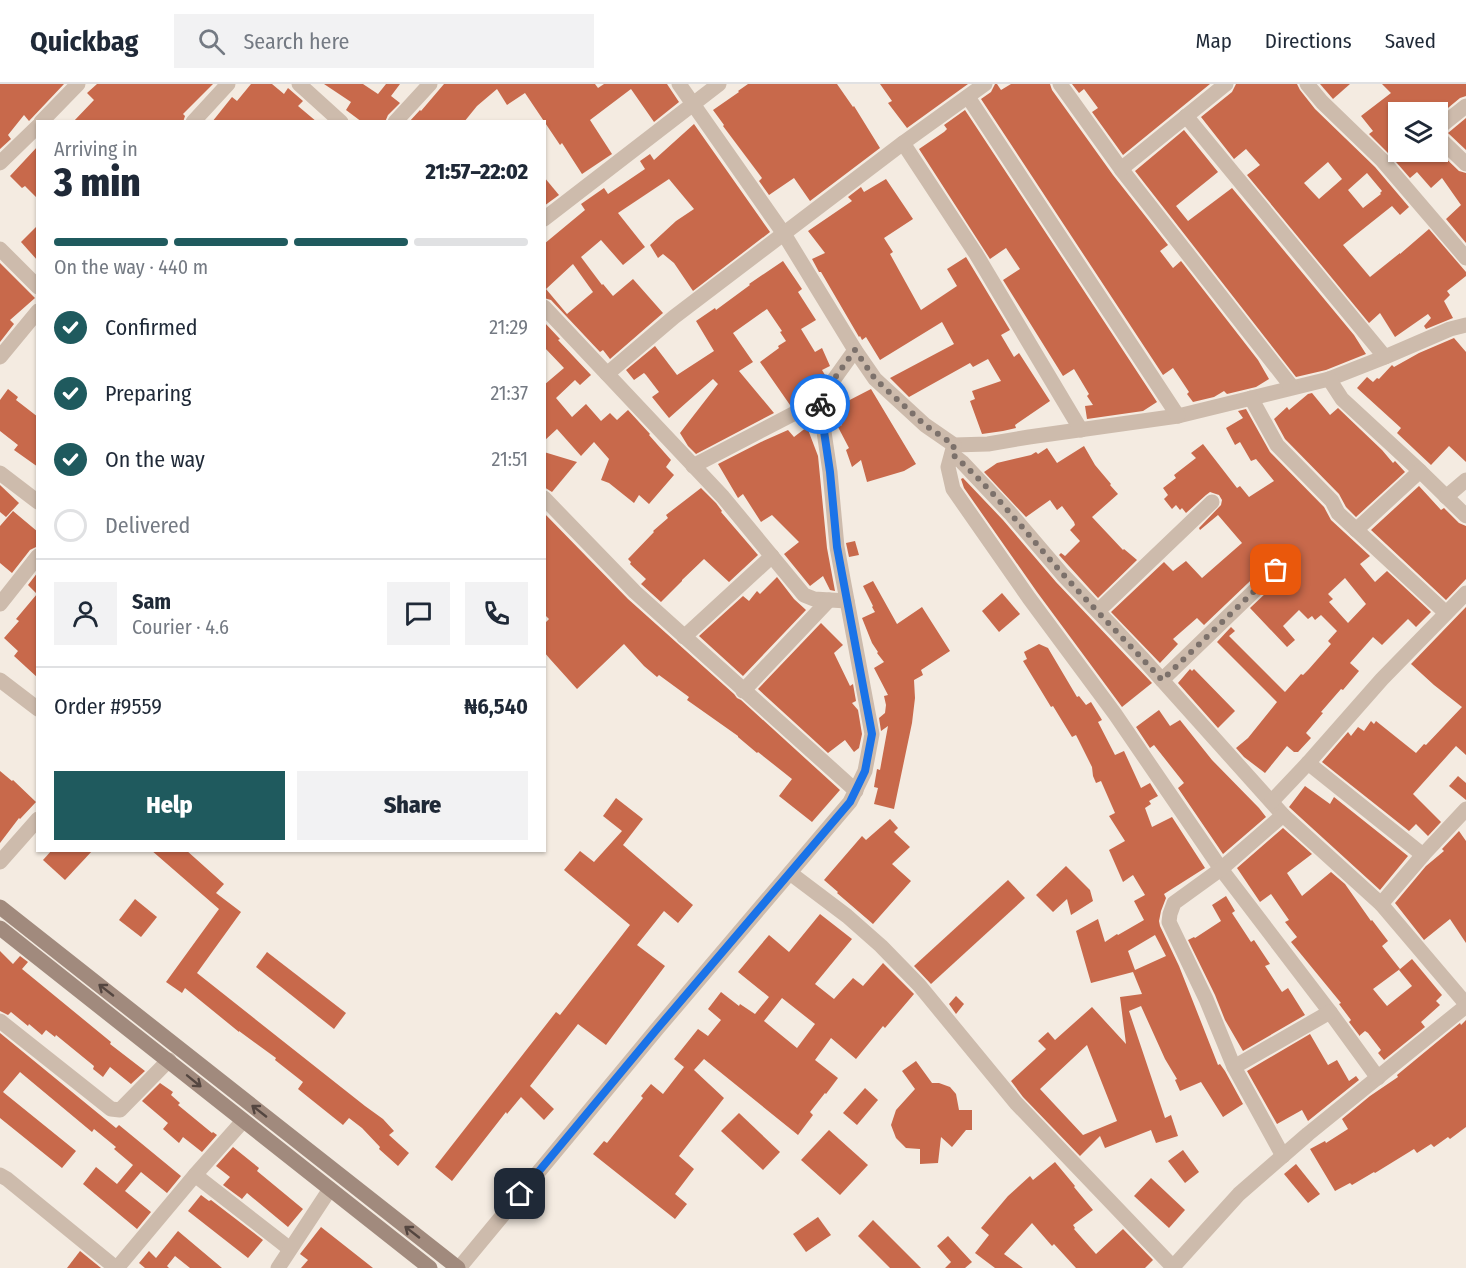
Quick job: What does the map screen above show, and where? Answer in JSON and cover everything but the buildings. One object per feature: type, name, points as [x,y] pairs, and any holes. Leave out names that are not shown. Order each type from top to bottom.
[{"type":"street","points":[[43,120],[78,84]]},
{"type":"street","points":[[195,120],[228,84]]},
{"type":"street","points":[[299,84],[338,120]]},
{"type":"street","points":[[397,120],[430,84]]},
{"type":"street","points":[[679,84],[784,234],[875,379],[953,449],[962,462],[1064,575],[1284,815],[1381,904],[1466,1005],[1239,1194],[1173,1267],[1016,1103],[919,985],[881,946],[847,916],[790,873]]},
{"type":"street","points":[[546,217],[719,84]]},
{"type":"street","points":[[606,374],[674,317],[903,143],[985,84]]},
{"type":"street","points":[[1060,84],[1121,169],[1292,387]]},
{"type":"street","points":[[1121,169],[1226,84]]},
{"type":"street","points":[[1306,84],[1382,160],[1466,258]]},
{"type":"street","points":[[968,97],[1178,416]]},
{"type":"street","points":[[1448,120],[1466,106]]},
{"type":"street","points":[[1186,116],[1385,357]]},
{"type":"street","points":[[0,163],[36,128]]},
{"type":"street","points":[[903,143],[976,254],[1081,430]]},
{"type":"street","points":[[1448,147],[1466,164]]},
{"type":"street","points":[[0,249],[36,285]]},
{"type":"street","points":[[546,309],[723,497],[804,595],[814,599],[848,601]]},
{"type":"street","points":[[0,357],[36,313]]},
{"type":"street","points":[[953,449],[1178,416],[1329,379],[1450,329],[1466,325]]},
{"type":"street","points":[[693,466],[820,400],[855,350]]},
{"type":"street","points":[[1329,379],[1342,399],[1466,516]]},
{"type":"street","points":[[1251,398],[1277,445],[1332,501],[1338,513],[1446,613]]},
{"type":"street","points":[[0,907],[458,1268],[850,802],[865,771],[872,734],[837,547],[820,400]]},
{"type":"street","points":[[953,449],[948,468],[954,489],[1029,598],[1115,714],[1221,869],[1378,1078]]},
{"type":"street","points":[[1356,530],[1420,471]]},
{"type":"street","points":[[0,473],[36,500]]},
{"type":"street","points":[[1446,497],[1466,480]]},
{"type":"street","points":[[546,500],[635,592],[855,791]]},
{"type":"street","points":[[1098,611],[1212,502]]},
{"type":"street","points":[[684,637],[772,556]]},
{"type":"street","points":[[0,604],[36,559]]},
{"type":"street","points":[[1162,680],[1276,570]]},
{"type":"street","points":[[1272,801],[1382,680],[1466,593]]},
{"type":"street","points":[[743,691],[829,600]]},
{"type":"street","points":[[0,680],[36,707]]},
{"type":"street","points":[[1308,763],[1423,855]]},
{"type":"street","points":[[1381,904],[1466,809]]},
{"type":"street","points":[[1283,1156],[1234,1067],[1206,999],[1169,922],[1174,903],[1221,869],[1284,815]]},
{"type":"street","points":[[0,862],[36,821]]},
{"type":"street","points":[[0,928],[430,1268]]},
{"type":"street","points":[[1234,1067],[1330,1012]]},
{"type":"street","points":[[0,1021],[111,1109],[120,1110],[169,1060]]},
{"type":"street","points":[[0,1175],[116,1268],[243,1120]]},
{"type":"street","points":[[195,1175],[290,1249]]},
{"type":"street","points":[[278,1268],[330,1189]]},
{"type":"way so far","points":[[820,404],[822,396],[855,350],[875,379],[925,425],[954,445],[952,454],[1010,513],[1162,680],[1276,570]]},
{"type":"route","points":[[520,1194],[850,802],[865,771],[872,734],[837,547],[830,472],[820,404]]}]
